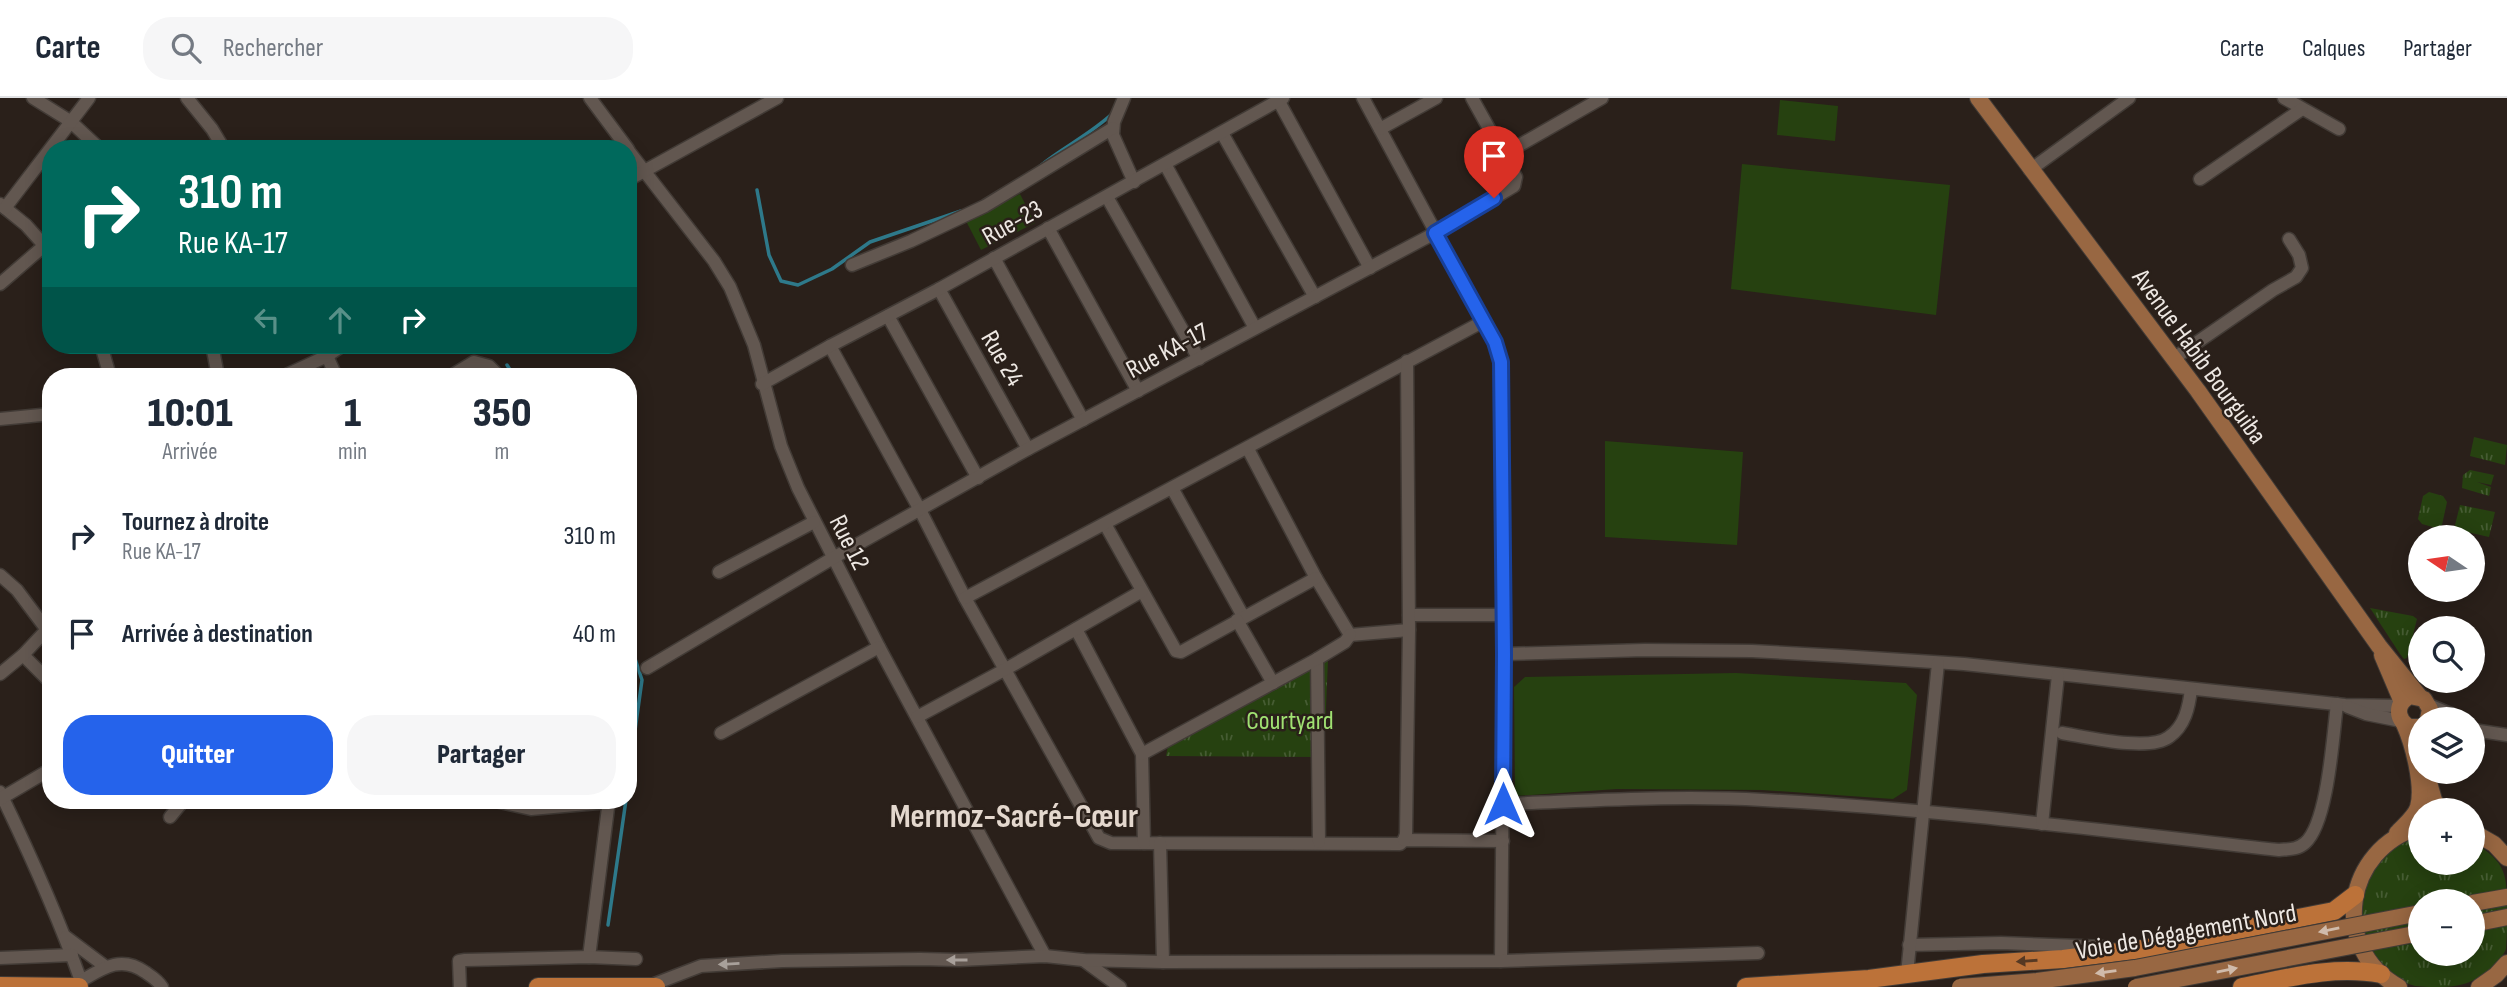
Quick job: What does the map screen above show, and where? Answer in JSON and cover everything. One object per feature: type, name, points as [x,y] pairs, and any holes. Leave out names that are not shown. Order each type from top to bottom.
[{"type":"highway","points":[[1746,987],[2063,959],[2143,948],[2334,911],[2355,895]]},
{"type":"highway","points":[[2242,987],[2335,971],[2364,971],[2389,982]]},
{"type":"highway","points":[[0,986],[80,985]]},
{"type":"highway","points":[[538,987],[656,987]]},
{"type":"main road","name":"Avenue Habib Bourguiba","points":[[1978,98],[2173,359],[2379,646]]},
{"type":"main road","points":[[2379,646],[2426,707]]},
{"type":"main road","points":[[2379,646],[2406,716],[2418,782],[2418,807],[2415,813],[2367,864],[2355,895],[2353,915],[2359,943],[2368,960],[2389,982]]},
{"type":"main road","points":[[2406,716],[2410,696],[2426,707]]},
{"type":"main road","points":[[2390,840],[2408,832]]},
{"type":"main road","points":[[2485,839],[2507,858]]},
{"type":"main road","points":[[2485,901],[2507,897]]},
{"type":"main road","name":"Voie de Dégagement Nord","points":[[1960,987],[2037,981],[2135,968],[2408,915]]},
{"type":"main road","points":[[2485,921],[2507,917]]},
{"type":"main road","name":"Voie de Dégagement Nord","points":[[2136,987],[2408,935]]},
{"type":"main road","points":[[2479,987],[2507,963]]},
{"type":"street","points":[[33,98],[70,121],[90,140]]},
{"type":"street","points":[[55,140],[89,98]]},
{"type":"street","points":[[187,98],[219,140]]},
{"type":"street","name":"Rue 12","points":[[590,98],[621,140]]},
{"type":"street","points":[[637,175],[777,98]]},
{"type":"street","points":[[1124,98],[1113,135],[1134,181]]},
{"type":"street","points":[[1363,98],[1495,342],[1501,362],[1504,615],[1501,961]]},
{"type":"street","points":[[1380,129],[1436,98]]},
{"type":"street","points":[[1472,98],[1504,154],[1602,98]]},
{"type":"street","points":[[2030,170],[2129,98]]},
{"type":"street","points":[[2284,98],[2339,129]]},
{"type":"street","points":[[1279,99],[1370,268]]},
{"type":"street","name":"Rue-23","points":[[762,384],[1107,197],[1279,99]]},
{"type":"street","points":[[2200,179],[2302,108]]},
{"type":"street","points":[[852,265],[985,206],[1113,128]]},
{"type":"street","points":[[1222,133],[1315,297]]},
{"type":"street","name":"Rue KA-17","points":[[646,668],[833,558],[1028,449],[1435,233],[1514,186],[1516,177],[1504,154]]},
{"type":"street","points":[[42,157],[3,206],[42,243]]},
{"type":"street","name":"Rue 12","points":[[637,161],[714,261],[730,287],[754,345],[762,384],[781,446],[814,522],[1045,956]]},
{"type":"street","points":[[1165,164],[1255,328]]},
{"type":"street","points":[[1107,197],[1199,359]]},
{"type":"street","points":[[1048,228],[1138,391]]},
{"type":"street","points":[[2173,359],[2296,277],[2302,268],[2299,255],[2289,239]]},
{"type":"street","points":[[0,284],[42,253]]},
{"type":"street","points":[[994,258],[1083,420]]},
{"type":"street","name":"Rue 24","points":[[939,289],[1028,449]]},
{"type":"street","points":[[888,316],[978,478]]},
{"type":"street","points":[[965,598],[1484,321]]},
{"type":"street","points":[[830,345],[965,598],[1100,838],[1111,843],[1400,844],[1404,840],[1409,630],[1407,361]]},
{"type":"street","points":[[296,368],[318,354]]},
{"type":"street","points":[[464,368],[474,362],[480,362],[491,368]]},
{"type":"street","points":[[0,419],[42,415]]},
{"type":"street","points":[[1248,449],[1316,578],[1350,635]]},
{"type":"street","points":[[1172,488],[1273,683]]},
{"type":"street","points":[[719,572],[814,522]]},
{"type":"street","points":[[1105,524],[1176,651],[1181,652],[1316,578]]},
{"type":"street","points":[[0,575],[42,619]]},
{"type":"street","points":[[917,717],[1142,591]]},
{"type":"street","points":[[1409,615],[1504,615]]},
{"type":"street","points":[[1076,629],[1142,754],[1144,843]]},
{"type":"street","points":[[1142,754],[1317,659],[1345,642],[1350,635],[1409,630]]},
{"type":"street","points":[[0,674],[42,635]]},
{"type":"street","points":[[721,733],[879,647]]},
{"type":"street","points":[[1504,654],[1645,650],[1752,651],[1938,663],[2341,705],[2406,716]]},
{"type":"street","points":[[23,655],[42,674]]},
{"type":"street","points":[[1317,659],[1319,842]]},
{"type":"street","points":[[1907,974],[1938,663]]},
{"type":"street","points":[[2042,824],[2058,675]]},
{"type":"street","points":[[2062,733],[2141,745],[2168,738],[2183,723],[2191,689]]},
{"type":"street","points":[[1503,804],[1679,798],[1762,800],[1922,811],[2278,850],[2297,849],[2307,842],[2312,834],[2322,805],[2341,705]]},
{"type":"street","points":[[2485,729],[2489,731]]},
{"type":"street","points":[[2485,731],[2507,735]]},
{"type":"street","points":[[42,774],[1,797],[35,863],[66,937],[80,985],[106,967],[124,963],[138,967],[160,982],[162,987]]},
{"type":"street","points":[[170,817],[177,809]]},
{"type":"street","points":[[589,957],[608,809]]},
{"type":"street","points":[[1404,840],[1503,841]]},
{"type":"street","points":[[1160,843],[1163,962]]},
{"type":"street","points":[[66,937],[106,967]]},
{"type":"street","points":[[1909,944],[2001,943],[2143,948]]},
{"type":"street","points":[[649,986],[701,965],[795,961],[960,960],[1045,956],[1163,962],[1501,961],[1758,953]]},
{"type":"street","points":[[0,958],[72,955]]},
{"type":"street","points":[[460,987],[459,961],[589,957],[636,959]]},
{"type":"street","points":[[1083,960],[1119,987]]},
{"type":"green space","points":[[1780,100],[1838,106],[1835,141],[1777,135]]},
{"type":"green space","points":[[1742,164],[1950,185],[1936,315],[1731,289]]},
{"type":"green space","points":[[1020,194],[1035,223],[981,250],[966,221]]},
{"type":"green space","points":[[2474,437],[2507,445],[2505,465],[2470,456]]},
{"type":"green space","points":[[1605,441],[1743,452],[1737,545],[1605,537]]},
{"type":"green space","points":[[2470,470],[2494,475],[2491,485],[2477,482],[2491,487],[2489,496],[2462,488],[2463,475]]},
{"type":"green space","points":[[2429,492],[2443,496],[2447,502],[2442,525],[2426,525],[2418,519],[2423,496]]},
{"type":"green space","points":[[2460,505],[2495,512],[2489,537],[2485,536],[2485,525],[2455,525]]},
{"type":"green space","points":[[2370,608],[2413,616],[2408,616],[2407,658],[2404,659]]},
{"type":"green space","name":"Courtyard","points":[[1328,659],[1324,757],[1166,756],[1168,746]]},
{"type":"green space","points":[[1736,673],[1906,683],[1917,695],[1907,790],[1893,799],[1762,790],[1617,789],[1515,796],[1514,687],[1525,677]]},
{"type":"green space","points":[[2408,841],[2408,875],[2485,875],[2485,850],[2499,863],[2505,879],[2507,899],[2506,949],[2490,969],[2461,985],[2415,986],[2388,972],[2378,960],[2365,933],[2365,888],[2373,870],[2393,849]]},
{"type":"waterway","points":[[1040,166],[1113,113]]},
{"type":"waterway","points":[[757,190],[769,255],[781,281],[798,285],[832,269],[870,242],[961,211]]},
{"type":"waterway","points":[[637,665],[642,680],[637,716]]},
{"type":"waterway","points":[[608,925],[625,809]]},
{"type":"district","name":"Mermoz-Sacré-Cœur","points":[[1014,815]]},
{"type":"route","points":[[1494,198],[1435,233],[1495,342],[1501,362],[1503,804]]}]
